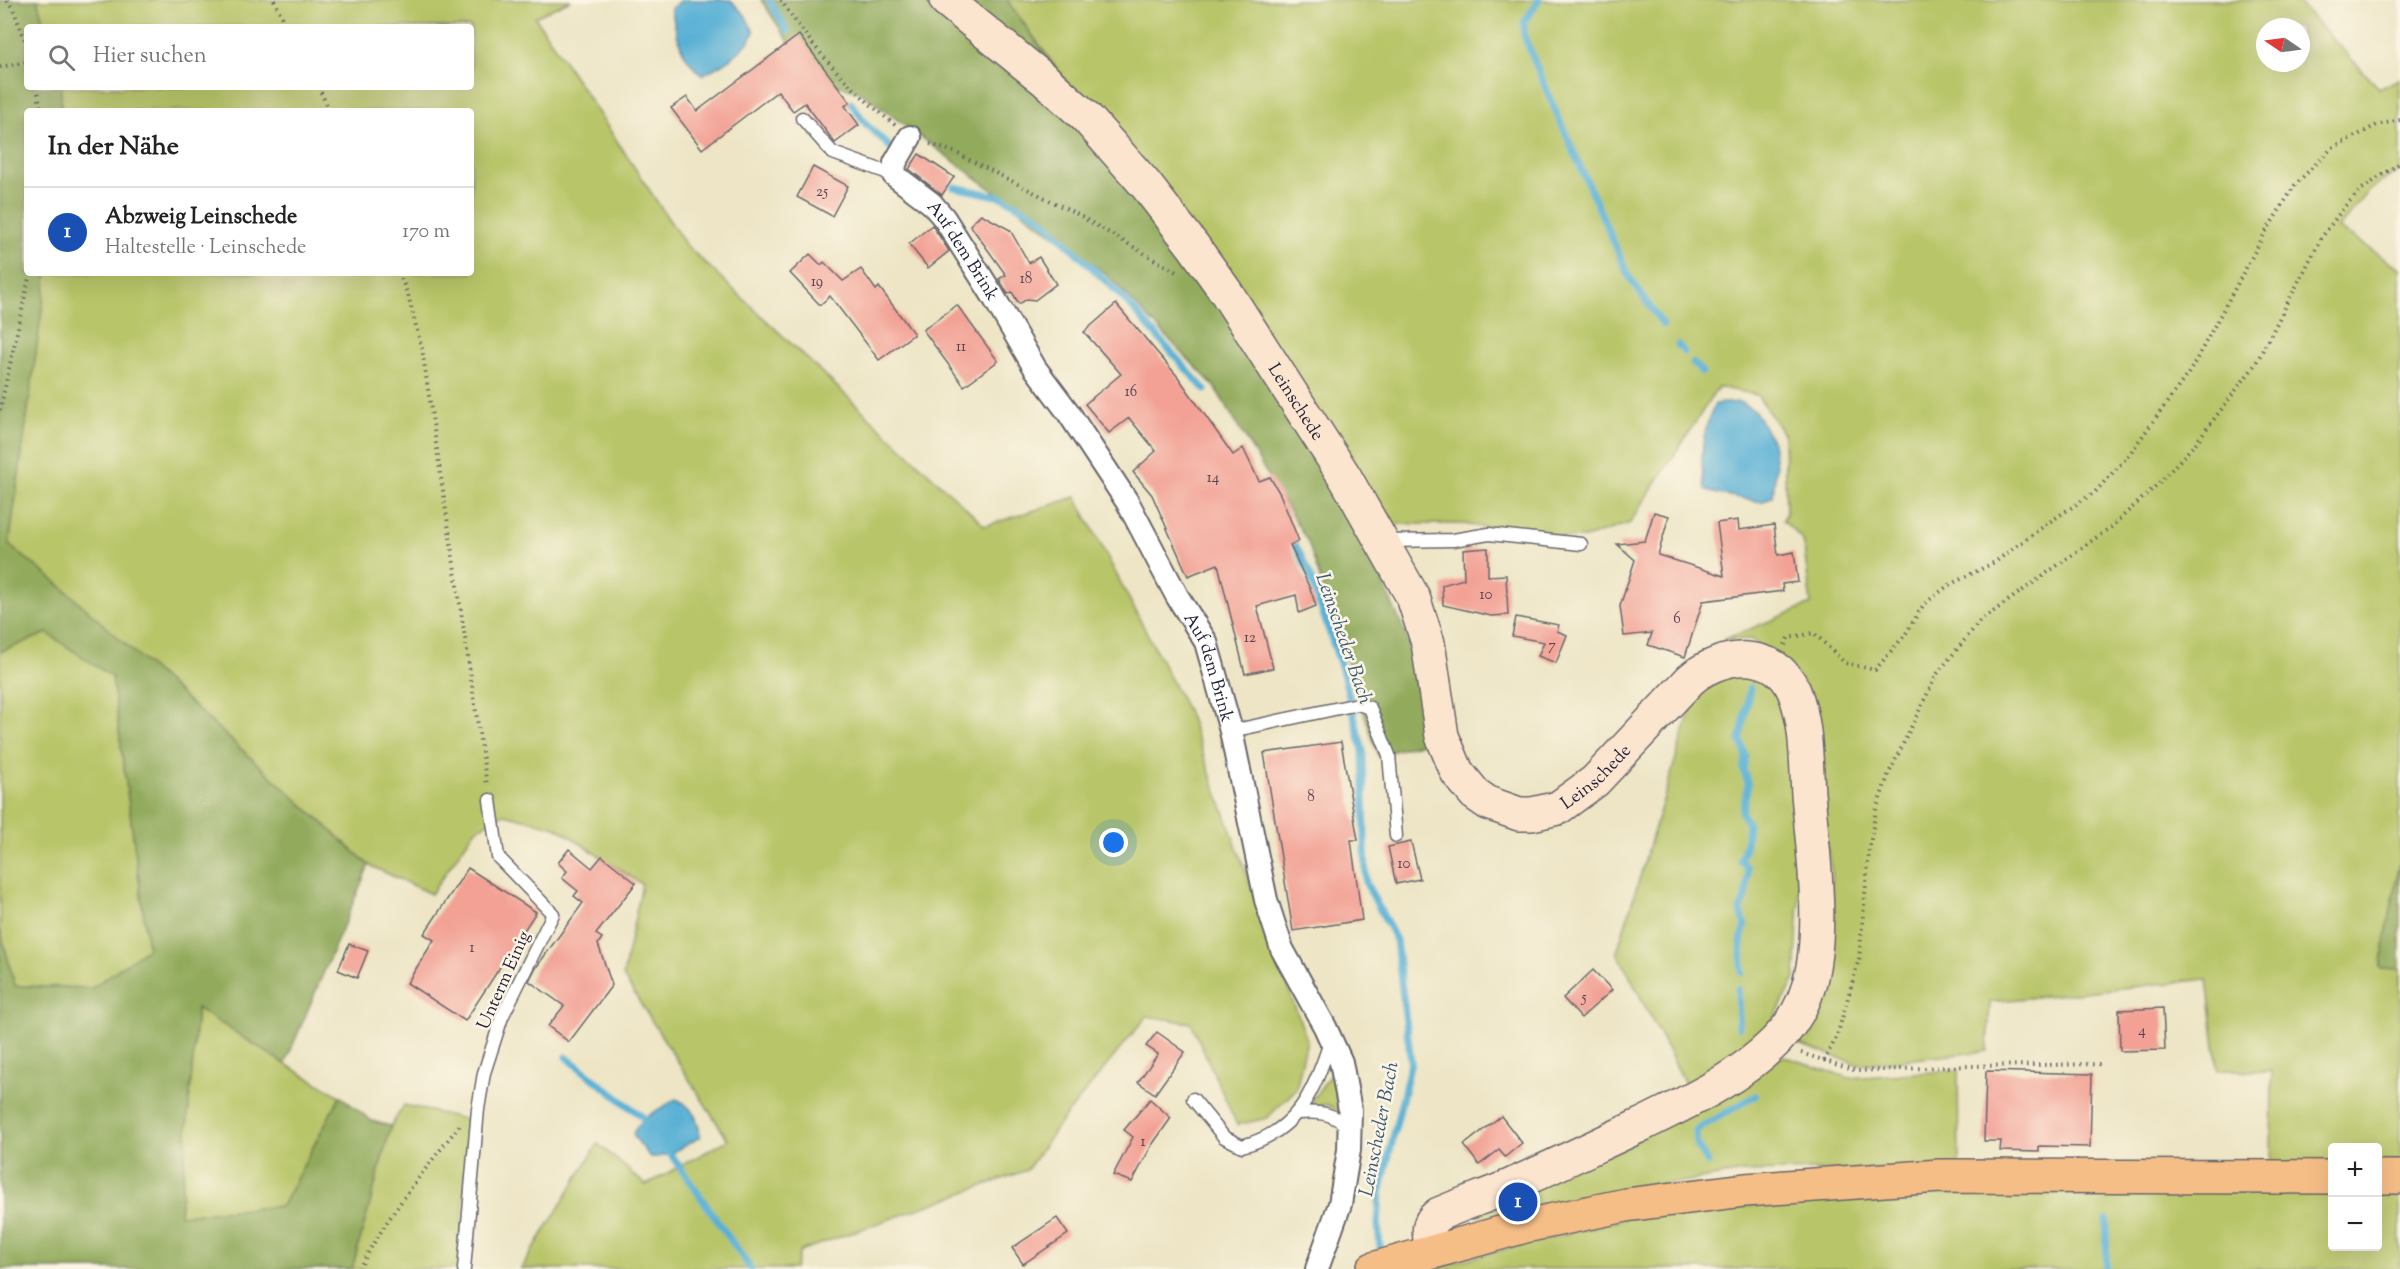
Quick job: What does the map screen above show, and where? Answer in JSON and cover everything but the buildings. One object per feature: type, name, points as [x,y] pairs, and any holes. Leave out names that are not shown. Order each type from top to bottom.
[{"type":"main road","name":"Leinschede","points":[[946,0],[1046,81],[1086,117],[1146,185],[1194,247],[1280,373],[1345,477],[1405,582],[1422,621],[1433,666],[1442,736],[1448,755],[1457,772],[1475,794],[1503,810],[1532,814],[1558,808],[1595,781],[1676,693],[1708,666],[1741,658],[1763,663],[1774,669],[1793,690],[1801,721],[1807,778],[1815,909],[1815,943],[1808,987],[1794,1017],[1776,1041],[1742,1070],[1704,1093],[1517,1183],[1439,1214],[1431,1221],[1429,1228],[1433,1251]]},
{"type":"main road","points":[[1381,1267],[1525,1226],[1626,1205],[1745,1190],[1940,1176],[2328,1177]]},
{"type":"main road","points":[[2382,1177],[2400,1177]]},
{"type":"street","points":[[894,175],[895,163],[910,137]]},
{"type":"street","name":"Auf dem Brink","points":[[894,175],[931,203],[944,218],[1035,368],[1068,412],[1128,503],[1177,596],[1206,642],[1231,731],[1266,900],[1282,949],[1341,1062],[1350,1110],[1349,1150],[1340,1204],[1317,1269]]},
{"type":"lane","points":[[802,118],[833,153],[894,175]]},
{"type":"lane","points":[[1382,541],[1453,540],[1489,534],[1581,544]]},
{"type":"lane","points":[[1231,731],[1358,704],[1370,708],[1389,754],[1396,836]]},
{"type":"lane","name":"Unterm Einig","points":[[464,1269],[479,1102],[484,1073],[502,1017],[553,914],[498,857],[490,800]]},
{"type":"lane","points":[[1193,1099],[1224,1137],[1242,1146],[1259,1142],[1278,1132],[1298,1113],[1313,1086],[1331,1040]]},
{"type":"lane","points":[[1298,1113],[1315,1111],[1329,1113],[1350,1129]]},
{"type":"path","points":[[7,0],[24,37]]},
{"type":"path","points":[[274,0],[286,24]]},
{"type":"path","points":[[781,0],[803,34],[872,106],[910,137],[954,152],[1075,213],[1182,276]]},
{"type":"path","points":[[0,67],[24,63]]},
{"type":"path","points":[[38,90],[40,108]]},
{"type":"path","points":[[320,90],[328,108]]},
{"type":"path","points":[[1774,669],[1788,638],[1814,633],[1845,663],[1875,670],[1905,635],[1924,604],[1949,585],[1995,562],[2095,492],[2128,456],[2190,371],[2265,233],[2295,185],[2332,148],[2377,125],[2400,120]]},
{"type":"path","points":[[1824,1061],[1841,1024],[1859,959],[1869,851],[1876,810],[1889,773],[1937,674],[1980,621],[2111,527],[2158,484],[2195,444],[2255,365],[2300,278],[2344,207],[2362,189],[2400,163]]},
{"type":"path","points":[[0,410],[29,276]]},
{"type":"path","points":[[400,276],[408,295],[422,348],[490,800]]},
{"type":"path","points":[[1776,1041],[1803,1055],[1857,1071],[1970,1065],[2103,1064]]},
{"type":"path","points":[[359,1269],[418,1176],[479,1102]]},
{"type":"green space","points":[[0,0],[37,0],[44,24],[24,24],[24,90],[61,90],[61,108],[24,108],[24,276],[47,276],[9,545],[61,586],[369,865],[285,1064],[197,1008],[180,1215],[282,1206],[340,1096],[372,1121],[391,1126],[352,1269],[0,1269],[0,929],[15,986],[92,988],[148,948],[112,677],[47,633],[0,652]]},
{"type":"green space","points":[[37,0],[571,0],[535,17],[685,244],[985,526],[1076,497],[1187,710],[1307,1040],[1296,1089],[1267,1118],[1237,1125],[1191,1023],[1147,1016],[1060,1123],[1027,1170],[800,1251],[795,1269],[521,1269],[598,1144],[646,1185],[728,1140],[623,976],[642,884],[556,827],[504,814],[475,830],[431,894],[369,865],[61,586],[9,545],[47,276],[474,276],[474,108],[61,108],[61,90],[474,90],[474,24],[44,24]]},
{"type":"green space","points":[[761,0],[1007,0],[1055,68],[1194,251],[1360,530],[1406,635],[1431,741],[1378,755],[1308,542],[1214,386],[1105,273],[861,93],[812,76]]},
{"type":"green space","points":[[1007,0],[2296,0],[2379,88],[2400,79],[2400,170],[2370,190],[2338,228],[2400,268],[2400,862],[2380,967],[2400,969],[2400,1162],[2382,1162],[2382,1143],[2328,1143],[2328,1163],[2271,1164],[2272,1071],[2218,1070],[2207,979],[1990,1002],[1987,1051],[1859,1065],[1793,1042],[1815,1006],[1833,959],[1831,868],[1792,674],[1752,639],[1723,640],[1811,604],[1803,540],[1783,520],[1786,514],[1784,435],[1757,395],[1718,387],[1630,523],[1585,538],[1545,537],[1463,524],[1387,524]]},
{"type":"green space","points":[[47,633],[112,677],[148,948],[92,988],[15,986],[0,929],[0,652]]},
{"type":"green space","points":[[1736,662],[1774,691],[1799,756],[1801,858],[1795,979],[1769,1028],[1739,1054],[1686,1085],[1617,952],[1693,702],[1709,669]]},
{"type":"green space","points":[[2400,862],[2400,969],[2380,968]]},
{"type":"green space","points":[[197,1008],[340,1096],[282,1206],[180,1215]]},
{"type":"green space","points":[[1783,1056],[1849,1078],[1958,1070],[1959,1167],[1743,1172],[1619,1192],[1484,1221],[1477,1210]]},
{"type":"green space","points":[[1332,1072],[1340,1113],[1328,1105],[1308,1106]]},
{"type":"green space","points":[[404,1105],[469,1120],[459,1269],[352,1269],[391,1126]]},
{"type":"green space","points":[[2328,1184],[2328,1251],[2382,1251],[2382,1184],[2400,1184],[2400,1269],[1428,1269],[1632,1217],[1937,1188]]},
{"type":"water","points":[[682,0],[730,0],[745,15],[754,32],[739,52],[702,75],[688,60],[677,36],[671,8]]},
{"type":"water","points":[[1739,402],[1755,411],[1773,442],[1776,467],[1773,496],[1762,502],[1714,493],[1705,489],[1702,467],[1703,446],[1711,414],[1715,404]]},
{"type":"water","points":[[676,1099],[694,1114],[700,1137],[670,1154],[650,1157],[633,1135],[645,1118]]},
{"type":"waterway","name":"Leinscheder Bach","points":[[769,0],[787,31]]},
{"type":"waterway","points":[[1539,0],[1524,22],[1524,36],[1629,277],[1663,325]]},
{"type":"waterway","name":"Leinscheder Bach","points":[[851,103],[866,124],[891,148]]},
{"type":"waterway","name":"Leinscheder Bach","points":[[954,187],[1002,197],[1042,219],[1125,300],[1205,390]]},
{"type":"waterway","points":[[1678,345],[1684,352]]},
{"type":"waterway","points":[[1693,363],[1702,372]]},
{"type":"waterway","name":"Leinscheder Bach","points":[[1296,546],[1310,575],[1342,669],[1363,751],[1366,883],[1396,940],[1411,1062],[1380,1193],[1378,1224],[1381,1258]]},
{"type":"waterway","points":[[1742,973],[1741,941],[1745,924],[1740,909],[1746,897],[1748,868],[1740,861],[1746,844],[1748,824],[1742,813],[1748,784],[1743,769],[1746,757],[1740,740],[1750,688]]},
{"type":"waterway","points":[[1738,989],[1739,1027]]},
{"type":"waterway","points":[[566,1057],[645,1119]]},
{"type":"waterway","points":[[1708,1163],[1697,1145],[1696,1130],[1755,1096]]},
{"type":"waterway","points":[[670,1153],[751,1269]]},
{"type":"waterway","points":[[2106,1269],[2107,1220]]},
{"type":"place","name":"Abzweig Leinschede","points":[[1518,1202]]}]
